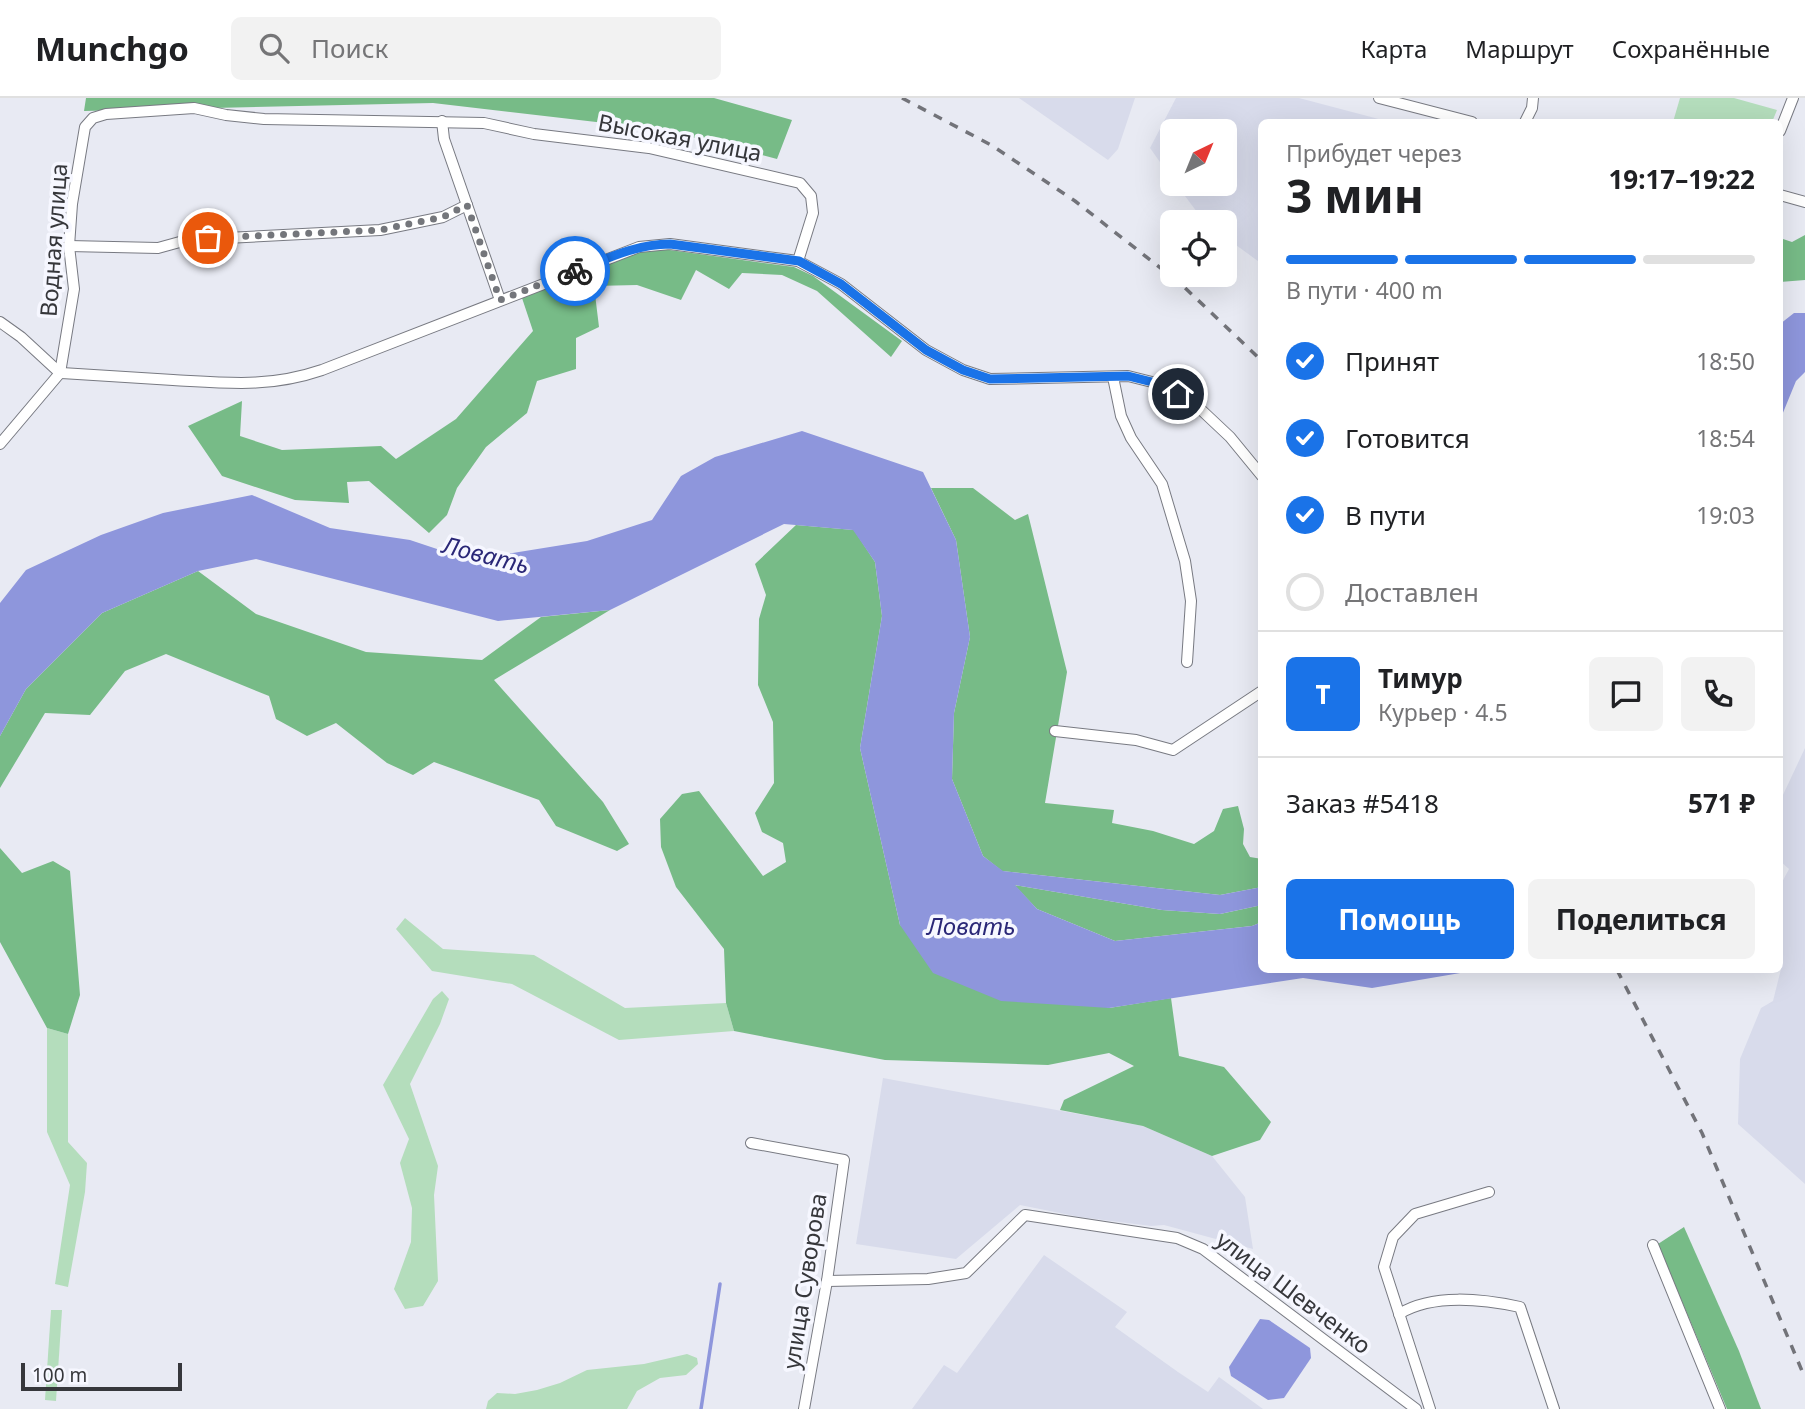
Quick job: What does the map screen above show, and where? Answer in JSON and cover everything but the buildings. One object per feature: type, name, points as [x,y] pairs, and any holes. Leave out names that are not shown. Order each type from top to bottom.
[{"type":"street","points":[[1380,98],[1460,119]]},
{"type":"street","points":[[1526,119],[1533,98]]},
{"type":"street","points":[[1783,123],[1793,98]]},
{"type":"street","name":"Высокая улица","points":[[93,118],[106,114],[194,108],[226,116],[264,118],[484,123],[534,134],[649,148],[800,183],[811,196],[813,213],[799,261]]},
{"type":"street","name":"Водная улица","points":[[60,373],[74,289],[69,246],[72,204],[85,127],[93,118]]},
{"type":"street","points":[[442,121],[444,138],[500,300]]},
{"type":"street","points":[[1783,196],[1805,202]]},
{"type":"street","points":[[69,246],[158,247],[187,240],[380,230],[443,217],[467,205]]},
{"type":"street","points":[[0,444],[60,373],[240,384],[275,383],[322,370],[639,247],[670,244],[799,261],[841,284],[926,350],[963,370],[990,379],[1128,376],[1160,384],[1196,405],[1230,437],[1258,471]]},
{"type":"street","name":"Водная улица","points":[[0,321],[60,373]]},
{"type":"street","points":[[1113,377],[1121,416],[1131,438],[1162,484],[1185,561],[1191,601],[1186,662]]},
{"type":"street","points":[[1055,731],[1136,740],[1173,750],[1258,694]]},
{"type":"street","name":"улица Суворова","points":[[751,1143],[844,1160],[827,1281],[804,1409]]},
{"type":"street","name":"улица Шевченко","points":[[1430,1409],[1384,1267],[1393,1237],[1415,1214],[1489,1192]]},
{"type":"street","name":"улица Шевченко","points":[[827,1281],[928,1279],[966,1273],[1026,1215],[1177,1238],[1203,1249],[1416,1409]]},
{"type":"street","points":[[1653,1245],[1720,1409]]},
{"type":"street","points":[[1399,1314],[1413,1305],[1434,1300],[1498,1303],[1520,1307],[1554,1409]]},
{"type":"shaded area","points":[[1019,98],[1135,98],[1118,149],[1108,160]]},
{"type":"shaded area","points":[[1176,98],[1299,98],[1379,119],[1258,119],[1258,261],[1237,246],[1237,210],[1196,210],[1185,196],[1237,196],[1237,119],[1165,119]]},
{"type":"shaded area","points":[[1160,129],[1160,162],[1150,148]]},
{"type":"shaded area","points":[[1805,748],[1805,1184],[1738,1124],[1740,1059],[1761,1008],[1773,1001],[1780,973],[1783,973],[1783,880],[1789,869],[1783,864],[1783,795]]},
{"type":"shaded area","points":[[883,1078],[1143,1126],[1212,1156],[1245,1197],[1253,1249],[1164,1225],[1151,1226],[1080,1217],[1020,1205],[956,1259],[856,1244]]},
{"type":"shaded area","points":[[1044,1255],[1127,1312],[1115,1327],[1178,1372],[1208,1392],[1219,1377],[1263,1409],[912,1409],[944,1365],[957,1373]]},
{"type":"green space","points":[[86,98],[714,98],[792,120],[777,159],[665,130],[433,103],[84,111]]},
{"type":"green space","points":[[1680,98],[1734,98],[1777,110],[1773,119],[1674,119]]},
{"type":"green space","points":[[1805,235],[1805,280],[1783,282],[1783,239],[1792,242]]},
{"type":"green space","points":[[662,249],[794,267],[813,276],[902,341],[891,357],[817,291],[782,275],[742,273],[729,289],[696,270],[681,300],[637,285],[594,286],[599,327],[576,338],[576,369],[537,381],[527,413],[486,447],[457,488],[447,515],[429,533],[369,481],[347,482],[349,503],[295,500],[222,476],[188,426],[242,401],[240,436],[282,450],[381,446],[396,459],[456,419],[533,331],[522,298],[637,252]]},
{"type":"green space","points":[[931,488],[973,488],[1015,520],[1028,514],[1067,672],[1045,803],[1114,810],[1112,823],[1153,831],[1194,844],[1214,831],[1223,809],[1238,806],[1244,829],[1243,844],[1250,857],[1258,858],[1258,888],[1220,895],[1002,871],[983,856],[952,779],[954,713],[970,637],[956,540]]},
{"type":"green space","points":[[796,525],[854,530],[875,562],[882,616],[860,748],[900,925],[1109,1008],[1171,998],[1179,1056],[1224,1067],[1271,1122],[1260,1140],[1212,1156],[1143,1126],[1060,1110],[1064,1100],[1134,1066],[1109,1053],[1048,1065],[885,1060],[734,1031],[726,1003],[724,949],[676,887],[661,847],[660,819],[682,794],[699,791],[763,876],[786,862],[783,843],[762,832],[755,813],[774,783],[773,722],[758,685],[759,619],[766,595],[755,564]]},
{"type":"green space","points":[[198,571],[256,614],[366,652],[482,660],[541,617],[610,610],[494,680],[603,802],[629,844],[617,851],[556,826],[539,800],[434,762],[413,775],[387,763],[336,723],[307,736],[276,719],[269,696],[166,654],[125,671],[90,715],[45,713],[0,788],[0,736],[26,689],[102,613]]},
{"type":"green space","points":[[0,848],[22,873],[53,861],[70,871],[80,995],[68,1034],[47,1028],[0,942]]},
{"type":"green space","points":[[1014,885],[1162,910],[1220,914],[1258,906],[1258,924],[1115,941],[1037,909]]},
{"type":"green space","points":[[405,918],[443,949],[534,955],[625,1008],[726,1003],[734,1031],[619,1040],[512,984],[432,971],[396,929]]},
{"type":"green space","points":[[442,991],[449,999],[440,1024],[410,1084],[438,1166],[434,1195],[438,1281],[423,1306],[405,1309],[394,1289],[411,1242],[412,1208],[400,1163],[409,1139],[383,1085],[433,999]]},
{"type":"green space","points":[[47,1028],[68,1034],[68,1142],[87,1163],[85,1192],[68,1287],[55,1284],[70,1185],[47,1132]]},
{"type":"green space","points":[[1684,1227],[1739,1351],[1761,1409],[1727,1409],[1658,1244]]},
{"type":"green space","points":[[51,1310],[62,1310],[56,1401],[45,1400]]},
{"type":"green space","points":[[687,1354],[697,1358],[698,1364],[686,1375],[660,1378],[637,1391],[627,1409],[486,1409],[488,1401],[497,1393],[515,1394],[537,1390],[587,1370],[644,1364]]},
{"type":"water","points":[[1794,313],[1805,313],[1805,372],[1796,381],[1783,413],[1783,322]]},
{"type":"water","name":"Ловать","points":[[802,431],[923,472],[956,540],[970,637],[954,713],[952,779],[983,856],[1003,871],[1220,895],[1258,888],[1258,906],[1220,914],[1162,910],[1015,885],[1037,909],[1115,941],[1258,924],[1258,973],[1460,973],[1372,988],[1303,978],[1109,1008],[1001,1001],[933,973],[900,925],[860,748],[882,616],[875,562],[853,530],[784,524],[610,610],[498,621],[256,559],[198,571],[102,613],[26,689],[0,736],[0,603],[26,570],[101,535],[163,513],[252,495],[330,528],[410,540],[470,560],[587,541],[652,520],[681,476],[715,457]]},
{"type":"water","points":[[1260,1319],[1269,1320],[1310,1348],[1311,1358],[1284,1398],[1268,1400],[1231,1376],[1229,1367]]},
{"type":"waterway","points":[[701,1409],[720,1284]]},
{"type":"railway","points":[[902,98],[991,145],[1075,201],[1181,284],[1258,357]]},
{"type":"railway","points":[[1619,973],[1702,1133],[1805,1378]]},
{"type":"way so far","points":[[208,238],[380,230],[443,217],[467,205],[500,300],[575,271]]},
{"type":"route","points":[[575,271],[654,244],[799,261],[841,284],[926,350],[963,370],[990,379],[1128,376],[1160,384],[1178,394]]}]
